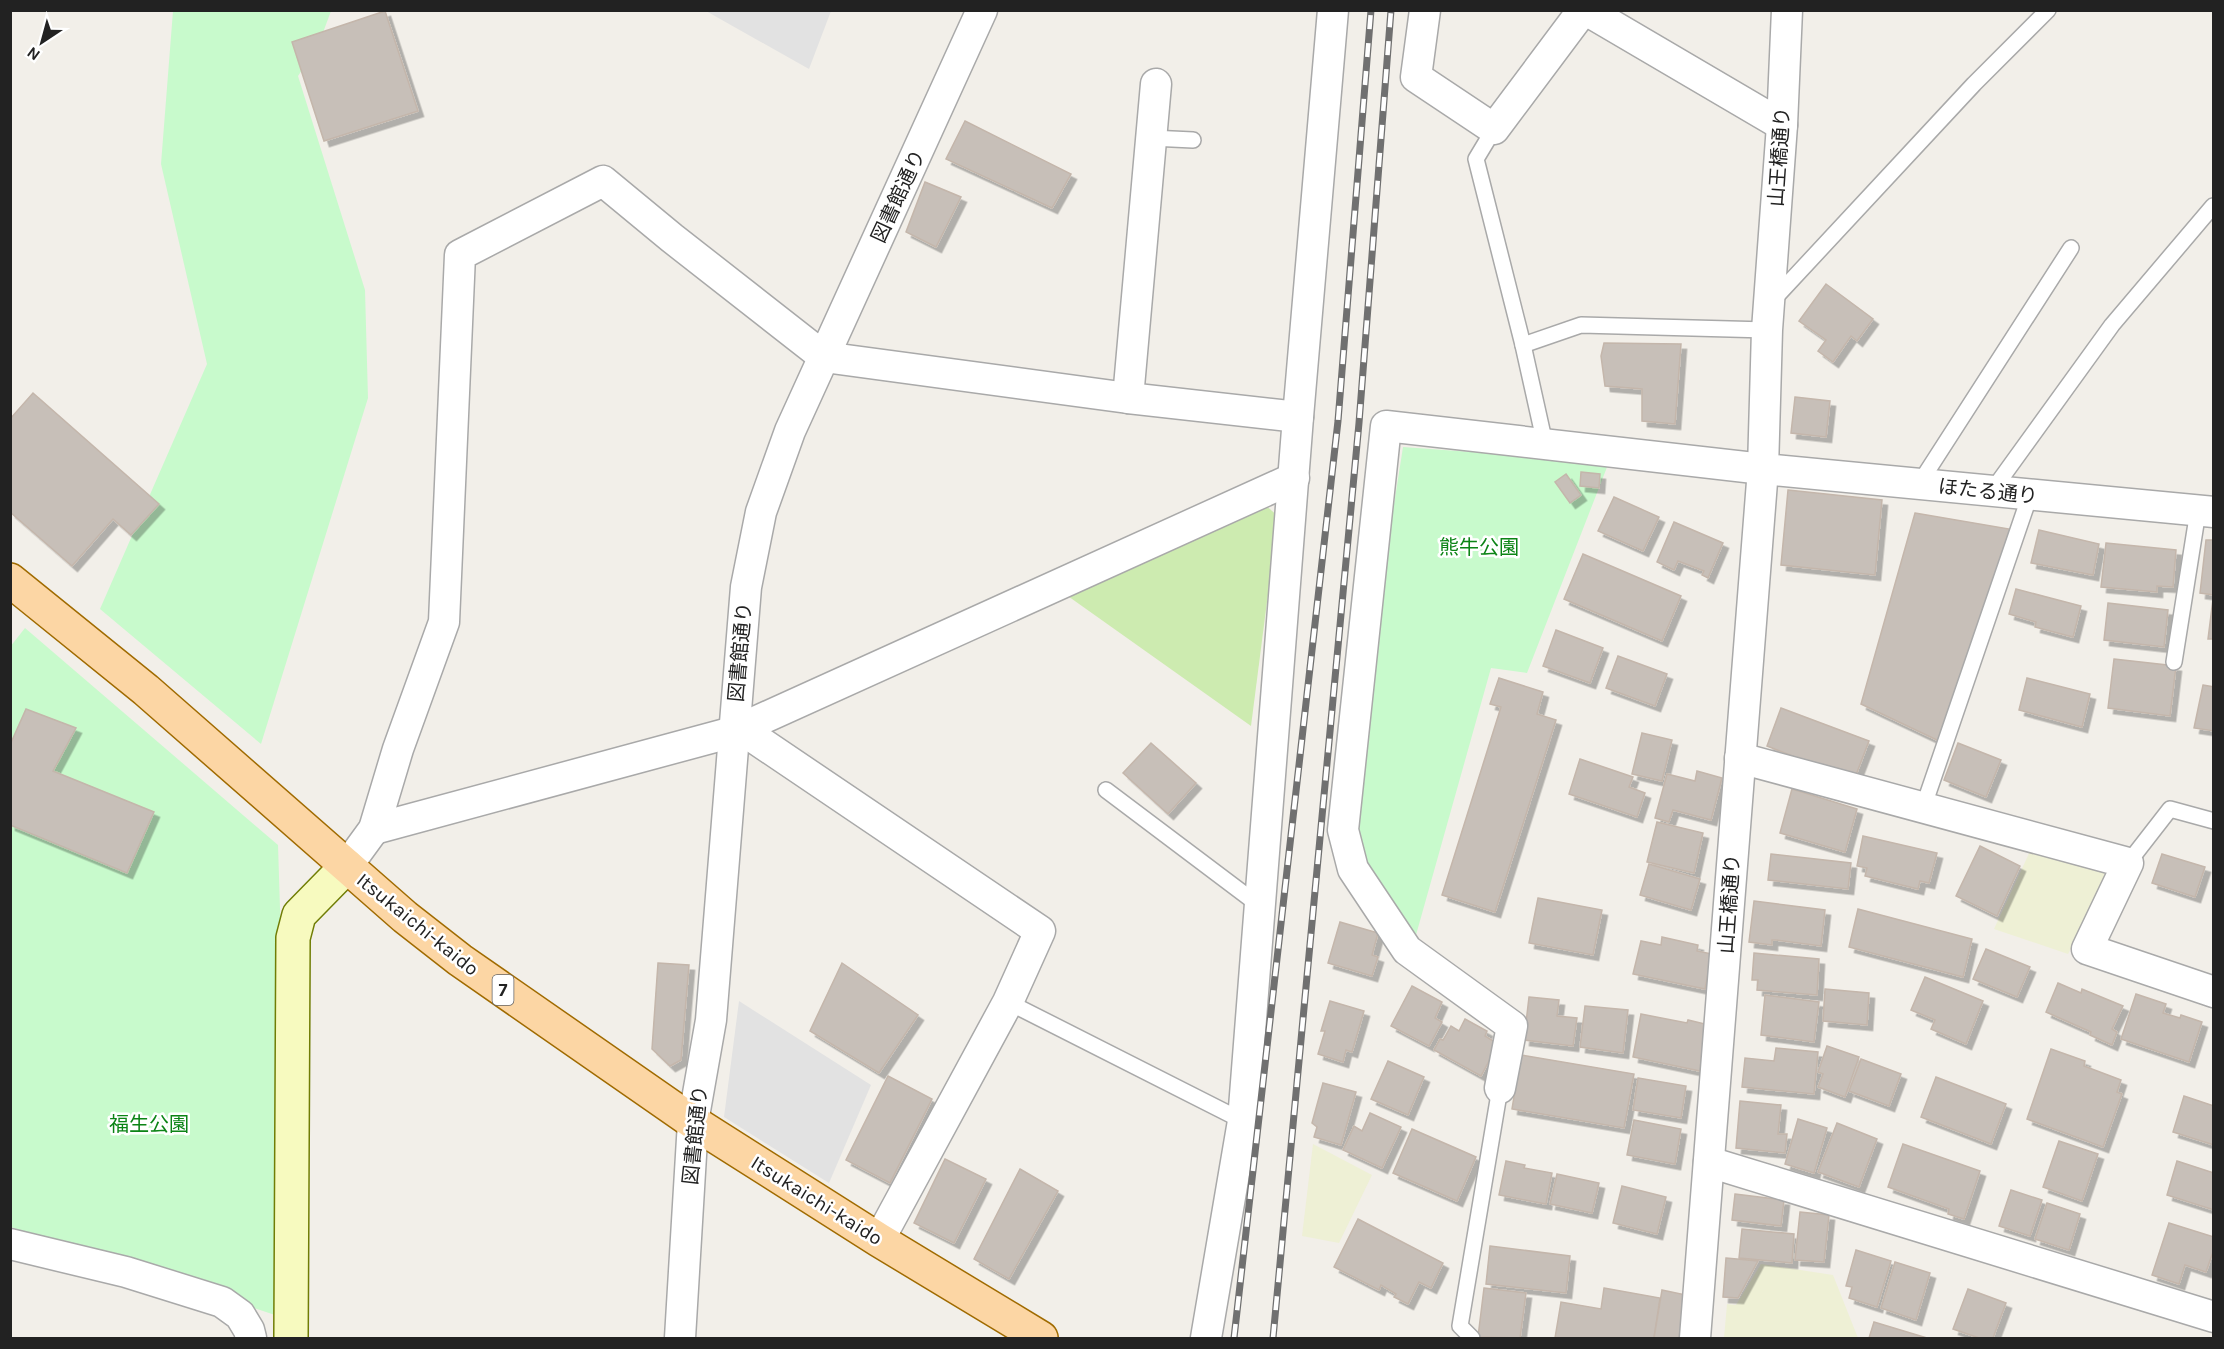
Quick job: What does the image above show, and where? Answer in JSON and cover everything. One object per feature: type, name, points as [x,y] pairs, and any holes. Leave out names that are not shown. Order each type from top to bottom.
[{"type":"main road","name":"Itsukaichi-kaido","points":[[10,580],[146,690],[405,917],[460,960],[693,1122],[879,1240],[1041,1338]]},
{"type":"street","name":"図書館通り","points":[[680,1338],[693,1122],[711,1020],[737,731],[746,587],[761,512],[790,431],[982,10]]},
{"type":"street","points":[[1206,1338],[1243,1121],[1298,417],[1333,10]]},
{"type":"street","points":[[1425,10],[1416,77],[1494,129],[1585,10],[1782,125]]},
{"type":"street","name":"山王橋通り","points":[[1695,1338],[1763,469],[1768,317],[1782,125],[1787,10]]},
{"type":"street","points":[[1128,398],[1156,84]]},
{"type":"street","points":[[291,1338],[292,938],[299,915],[347,866],[374,829],[398,749],[444,622],[460,255],[603,181],[824,357],[1128,398],[1298,417]]},
{"type":"street","name":"ほたる通り","points":[[1500,1088],[1512,1026],[1407,950],[1353,869],[1343,830],[1386,426],[1763,469],[2206,511]]},
{"type":"street","points":[[374,829],[737,731],[1294,478]]},
{"type":"street","points":[[737,731],[1040,931],[1008,1002],[879,1240]]},
{"type":"street","points":[[1740,758],[2128,863],[2086,950],[2214,992]]},
{"type":"street","points":[[1709,1162],[2214,1317]]},
{"type":"street","points":[[10,1244],[126,1272],[222,1302],[240,1315],[251,1338]]},
{"type":"lane","points":[[1523,345],[1581,325],[1768,317],[1974,84],[2048,10]]},
{"type":"lane","points":[[1494,129],[1476,159],[1523,345],[1545,444]]},
{"type":"lane","points":[[1151,138],[1193,140]]},
{"type":"lane","points":[[1992,491],[2112,325],[2213,206]]},
{"type":"lane","points":[[1919,484],[2071,248]]},
{"type":"lane","points":[[1923,808],[2030,495]]},
{"type":"lane","points":[[2174,662],[2206,511]]},
{"type":"lane","points":[[1106,790],[1260,906]]},
{"type":"lane","points":[[2128,863],[2170,809],[2214,821]]},
{"type":"lane","points":[[1008,1002],[1243,1121]]},
{"type":"lane","points":[[1473,1338],[1460,1326],[1500,1088]]},
{"type":"green space","points":[[173,11],[331,11],[318,46],[298,76],[365,290],[368,398],[261,744],[100,609],[207,364],[161,164]]},
{"type":"green space","name":"熊牛公園","points":[[1403,447],[1609,462],[1527,673],[1491,668],[1416,935],[1352,881],[1343,830]]},
{"type":"green space","points":[[1264,504],[1278,516],[1251,726],[1065,594]]},
{"type":"green space","name":"福生公園","points":[[25,628],[278,845],[293,1321],[11,1227],[10,647]]},
{"type":"green space","points":[[2032,847],[2101,866],[2108,880],[2068,954],[1994,929]]},
{"type":"green space","points":[[1313,1144],[1372,1175],[1339,1243],[1302,1236]]},
{"type":"green space","points":[[1761,1264],[1833,1275],[1858,1338],[1724,1338],[1727,1304],[1736,1305]]},
{"type":"shaded area","points":[[706,11],[831,11],[809,69]]},
{"type":"shaded area","points":[[739,1001],[871,1085],[829,1183],[724,1117]]},
{"type":"building","points":[[385,11],[418,111],[324,141],[292,42]]},
{"type":"building","points":[[965,121],[1071,174],[1052,208],[946,159]]},
{"type":"building","points":[[925,182],[961,197],[936,247],[906,232]]},
{"type":"building","points":[[1826,284],[1873,319],[1857,341],[1851,336],[1833,362],[1818,351],[1826,340],[1799,321]]},
{"type":"building","points":[[1604,343],[1681,344],[1675,424],[1642,421],[1642,389],[1605,386],[1601,356]]},
{"type":"building","points":[[33,393],[159,504],[131,535],[113,519],[72,566],[10,512],[10,419]]},
{"type":"building","points":[[1795,397],[1830,401],[1826,437],[1791,433]]},
{"type":"building","points":[[1581,472],[1600,474],[1599,488],[1580,486]]},
{"type":"building","points":[[1566,474],[1581,495],[1570,503],[1555,482]]},
{"type":"building","points":[[1788,490],[1882,500],[1875,575],[1781,565]]},
{"type":"building","points":[[1614,497],[1659,517],[1643,551],[1598,531]]},
{"type":"building","points":[[1915,513],[2015,530],[1939,741],[1861,704]]},
{"type":"building","points":[[1674,522],[1723,543],[1708,578],[1702,575],[1704,571],[1678,561],[1674,570],[1657,562]]},
{"type":"building","points":[[2039,530],[2099,544],[2093,575],[2031,563]]},
{"type":"building","points":[[2206,540],[2214,540],[2214,595],[2200,593]]},
{"type":"building","points":[[2106,543],[2176,550],[2173,587],[2157,586],[2157,592],[2101,587]]},
{"type":"building","points":[[1583,554],[1681,596],[1662,641],[1564,599]]},
{"type":"building","points":[[2016,589],[2081,606],[2073,637],[2035,627],[2036,622],[2009,614]]},
{"type":"building","points":[[2213,599],[2214,639],[2208,639]]},
{"type":"building","points":[[2108,603],[2168,610],[2164,647],[2104,640]]},
{"type":"building","points":[[1556,630],[1603,648],[1590,683],[1543,666]]},
{"type":"building","points":[[1618,656],[1667,674],[1655,706],[1606,688]]},
{"type":"building","points":[[2114,659],[2176,666],[2170,716],[2108,708]]},
{"type":"building","points":[[1499,678],[1543,692],[1537,714],[1556,720],[1495,912],[1442,895],[1501,707],[1490,704]]},
{"type":"building","points":[[2027,678],[2090,694],[2082,727],[2019,710]]},
{"type":"building","points":[[2203,685],[2214,687],[2214,731],[2194,728]]},
{"type":"building","points":[[1781,708],[1869,741],[1854,780],[1767,746]]},
{"type":"building","points":[[26,709],[76,728],[53,771],[154,812],[127,873],[10,825],[10,745]]},
{"type":"building","points":[[1642,733],[1672,740],[1662,781],[1632,774]]},
{"type":"building","points":[[1151,743],[1196,783],[1168,814],[1123,773]]},
{"type":"building","points":[[1958,743],[2001,760],[1986,797],[1944,780]]},
{"type":"building","points":[[1580,759],[1633,777],[1629,787],[1645,793],[1637,817],[1569,794]]},
{"type":"building","points":[[1697,771],[1722,778],[1711,820],[1673,810],[1669,822],[1655,818],[1667,774],[1695,781]]},
{"type":"building","points":[[1792,789],[1857,809],[1845,852],[1780,833]]},
{"type":"building","points":[[1657,822],[1703,833],[1694,873],[1647,862]]},
{"type":"building","points":[[1863,836],[1937,853],[1929,883],[1920,881],[1918,889],[1865,876],[1867,868],[1857,866]]},
{"type":"building","points":[[1980,846],[2020,866],[1997,916],[1956,896]]},
{"type":"building","points":[[1771,854],[1851,863],[1848,889],[1768,880]]},
{"type":"building","points":[[2162,854],[2205,867],[2195,897],[2152,883]]},
{"type":"building","points":[[1649,864],[1700,879],[1691,910],[1640,895]]},
{"type":"building","points":[[1538,898],[1602,910],[1593,955],[1529,943]]},
{"type":"building","points":[[1754,901],[1825,910],[1821,946],[1776,940],[1772,940],[1772,945],[1749,942]]},
{"type":"building","points":[[1858,909],[1972,939],[1963,977],[1849,947]]},
{"type":"building","points":[[1340,922],[1378,933],[1372,955],[1378,957],[1372,976],[1328,963]]},
{"type":"building","points":[[1662,937],[1698,945],[1697,951],[1712,954],[1705,989],[1633,974],[1641,941],[1661,945]]},
{"type":"building","points":[[1986,949],[2030,967],[2017,997],[1973,979]]},
{"type":"building","points":[[1754,953],[1819,959],[1817,995],[1757,990],[1758,980],[1752,980]]},
{"type":"building","points":[[658,963],[689,965],[681,1060],[670,1066],[652,1049]]},
{"type":"building","points":[[842,963],[918,1015],[879,1073],[810,1031]]},
{"type":"building","points":[[1925,977],[1983,1001],[1966,1044],[1931,1029],[1935,1020],[1911,1010]]},
{"type":"building","points":[[2058,983],[2081,993],[2082,989],[2123,1006],[2112,1029],[2117,1032],[2112,1045],[2090,1035],[2091,1032],[2046,1012]]},
{"type":"building","points":[[1412,986],[1442,1002],[1435,1018],[1442,1022],[1429,1046],[1391,1026]]},
{"type":"building","points":[[1825,989],[1869,993],[1867,1025],[1823,1021]]},
{"type":"building","points":[[2136,994],[2166,1004],[2163,1013],[2180,1018],[2181,1015],[2202,1022],[2189,1062],[2121,1039]]},
{"type":"building","points":[[1765,995],[1819,1002],[1814,1042],[1761,1035]]},
{"type":"building","points":[[1529,997],[1559,1000],[1557,1016],[1577,1018],[1573,1046],[1524,1040]]},
{"type":"building","points":[[1330,1001],[1364,1011],[1352,1052],[1346,1050],[1343,1062],[1318,1054],[1325,1031],[1321,1031]]},
{"type":"building","points":[[1585,1006],[1628,1010],[1623,1053],[1580,1047]]},
{"type":"building","points":[[1641,1014],[1705,1024],[1700,1071],[1633,1057]]},
{"type":"building","points":[[1465,1019],[1487,1031],[1485,1036],[1498,1044],[1481,1076],[1434,1050],[1451,1026],[1459,1031]]},
{"type":"building","points":[[1827,1046],[1859,1057],[1845,1097],[1818,1087],[1823,1074],[1818,1072]]},
{"type":"building","points":[[1776,1048],[1818,1052],[1814,1094],[1742,1087],[1745,1058],[1774,1061]]},
{"type":"building","points":[[2051,1049],[2085,1061],[2084,1066],[2121,1080],[2117,1092],[2122,1094],[2103,1147],[2027,1119]]},
{"type":"building","points":[[1521,1055],[1634,1074],[1624,1128],[1512,1109]]},
{"type":"building","points":[[1861,1059],[1901,1074],[1889,1106],[1849,1091]]},
{"type":"building","points":[[1388,1061],[1424,1077],[1408,1115],[1371,1099]]},
{"type":"building","points":[[888,1076],[932,1099],[890,1183],[846,1160]]},
{"type":"building","points":[[1936,1077],[2006,1104],[1991,1144],[1921,1117]]},
{"type":"building","points":[[1638,1078],[1686,1086],[1681,1118],[1633,1110]]},
{"type":"building","points":[[1323,1083],[1356,1092],[1341,1145],[1314,1137],[1317,1127],[1312,1123]]},
{"type":"building","points":[[2184,1096],[2214,1106],[2214,1145],[2173,1132]]},
{"type":"building","points":[[1740,1101],[1781,1105],[1778,1134],[1787,1134],[1785,1153],[1736,1148]]},
{"type":"building","points":[[1370,1113],[1401,1127],[1382,1168],[1343,1150],[1354,1126],[1362,1131]]},
{"type":"building","points":[[1798,1119],[1827,1128],[1814,1173],[1785,1164]]},
{"type":"building","points":[[1634,1120],[1681,1129],[1675,1164],[1627,1155]]},
{"type":"building","points":[[1837,1123],[1877,1139],[1859,1187],[1818,1172]]},
{"type":"building","points":[[1412,1129],[1476,1157],[1457,1201],[1393,1173]]},
{"type":"building","points":[[2059,1141],[2098,1154],[2082,1201],[2043,1187]]},
{"type":"building","points":[[1903,1144],[1980,1171],[1964,1219],[1948,1214],[1949,1209],[1888,1187]]},
{"type":"building","points":[[945,1159],[986,1179],[954,1243],[914,1223]]},
{"type":"building","points":[[1506,1161],[1525,1165],[1524,1168],[1552,1173],[1546,1204],[1499,1195]]},
{"type":"building","points":[[2177,1161],[2214,1173],[2214,1210],[2167,1195]]},
{"type":"building","points":[[1020,1169],[1058,1191],[1009,1279],[974,1259]]},
{"type":"building","points":[[1557,1174],[1599,1183],[1592,1213],[1550,1204]]},
{"type":"building","points":[[1622,1186],[1666,1197],[1657,1234],[1613,1223]]},
{"type":"building","points":[[2011,1190],[2042,1200],[2030,1236],[1999,1226]]},
{"type":"building","points":[[1735,1194],[1784,1200],[1781,1226],[1732,1220]]},
{"type":"building","points":[[2047,1203],[2080,1214],[2069,1250],[2035,1239]]},
{"type":"building","points":[[1800,1212],[1829,1215],[1824,1262],[1795,1260]]},
{"type":"building","points":[[1358,1219],[1443,1263],[1431,1288],[1419,1282],[1408,1304],[1394,1297],[1396,1294],[1381,1285],[1379,1290],[1334,1267]]},
{"type":"building","points":[[2169,1223],[2214,1237],[2214,1249],[2206,1272],[2185,1265],[2179,1284],[2152,1275]]},
{"type":"building","points":[[1742,1229],[1794,1234],[1792,1263],[1739,1258]]},
{"type":"building","points":[[1490,1246],[1570,1256],[1566,1293],[1486,1284]]},
{"type":"building","points":[[1856,1250],[1891,1261],[1877,1307],[1849,1298],[1852,1287],[1846,1286]]},
{"type":"building","points":[[1726,1258],[1758,1261],[1738,1298],[1723,1297]]},
{"type":"building","points":[[1895,1262],[1930,1273],[1916,1320],[1881,1308]]},
{"type":"building","points":[[1484,1288],[1526,1293],[1520,1338],[1478,1337]]},
{"type":"building","points":[[1604,1288],[1660,1298],[1654,1338],[1555,1338],[1561,1302],[1601,1309]]},
{"type":"building","points":[[1968,1289],[2006,1303],[1993,1338],[1979,1338],[1953,1329]]},
{"type":"building","points":[[1662,1290],[1686,1295],[1679,1338],[1654,1338]]},
{"type":"building","points":[[1874,1322],[1927,1338],[1869,1338]]},
{"type":"railway","points":[[1234,1338],[1338,421],[1371,10]]},
{"type":"railway","points":[[1273,1338],[1359,423],[1391,10]]}]
